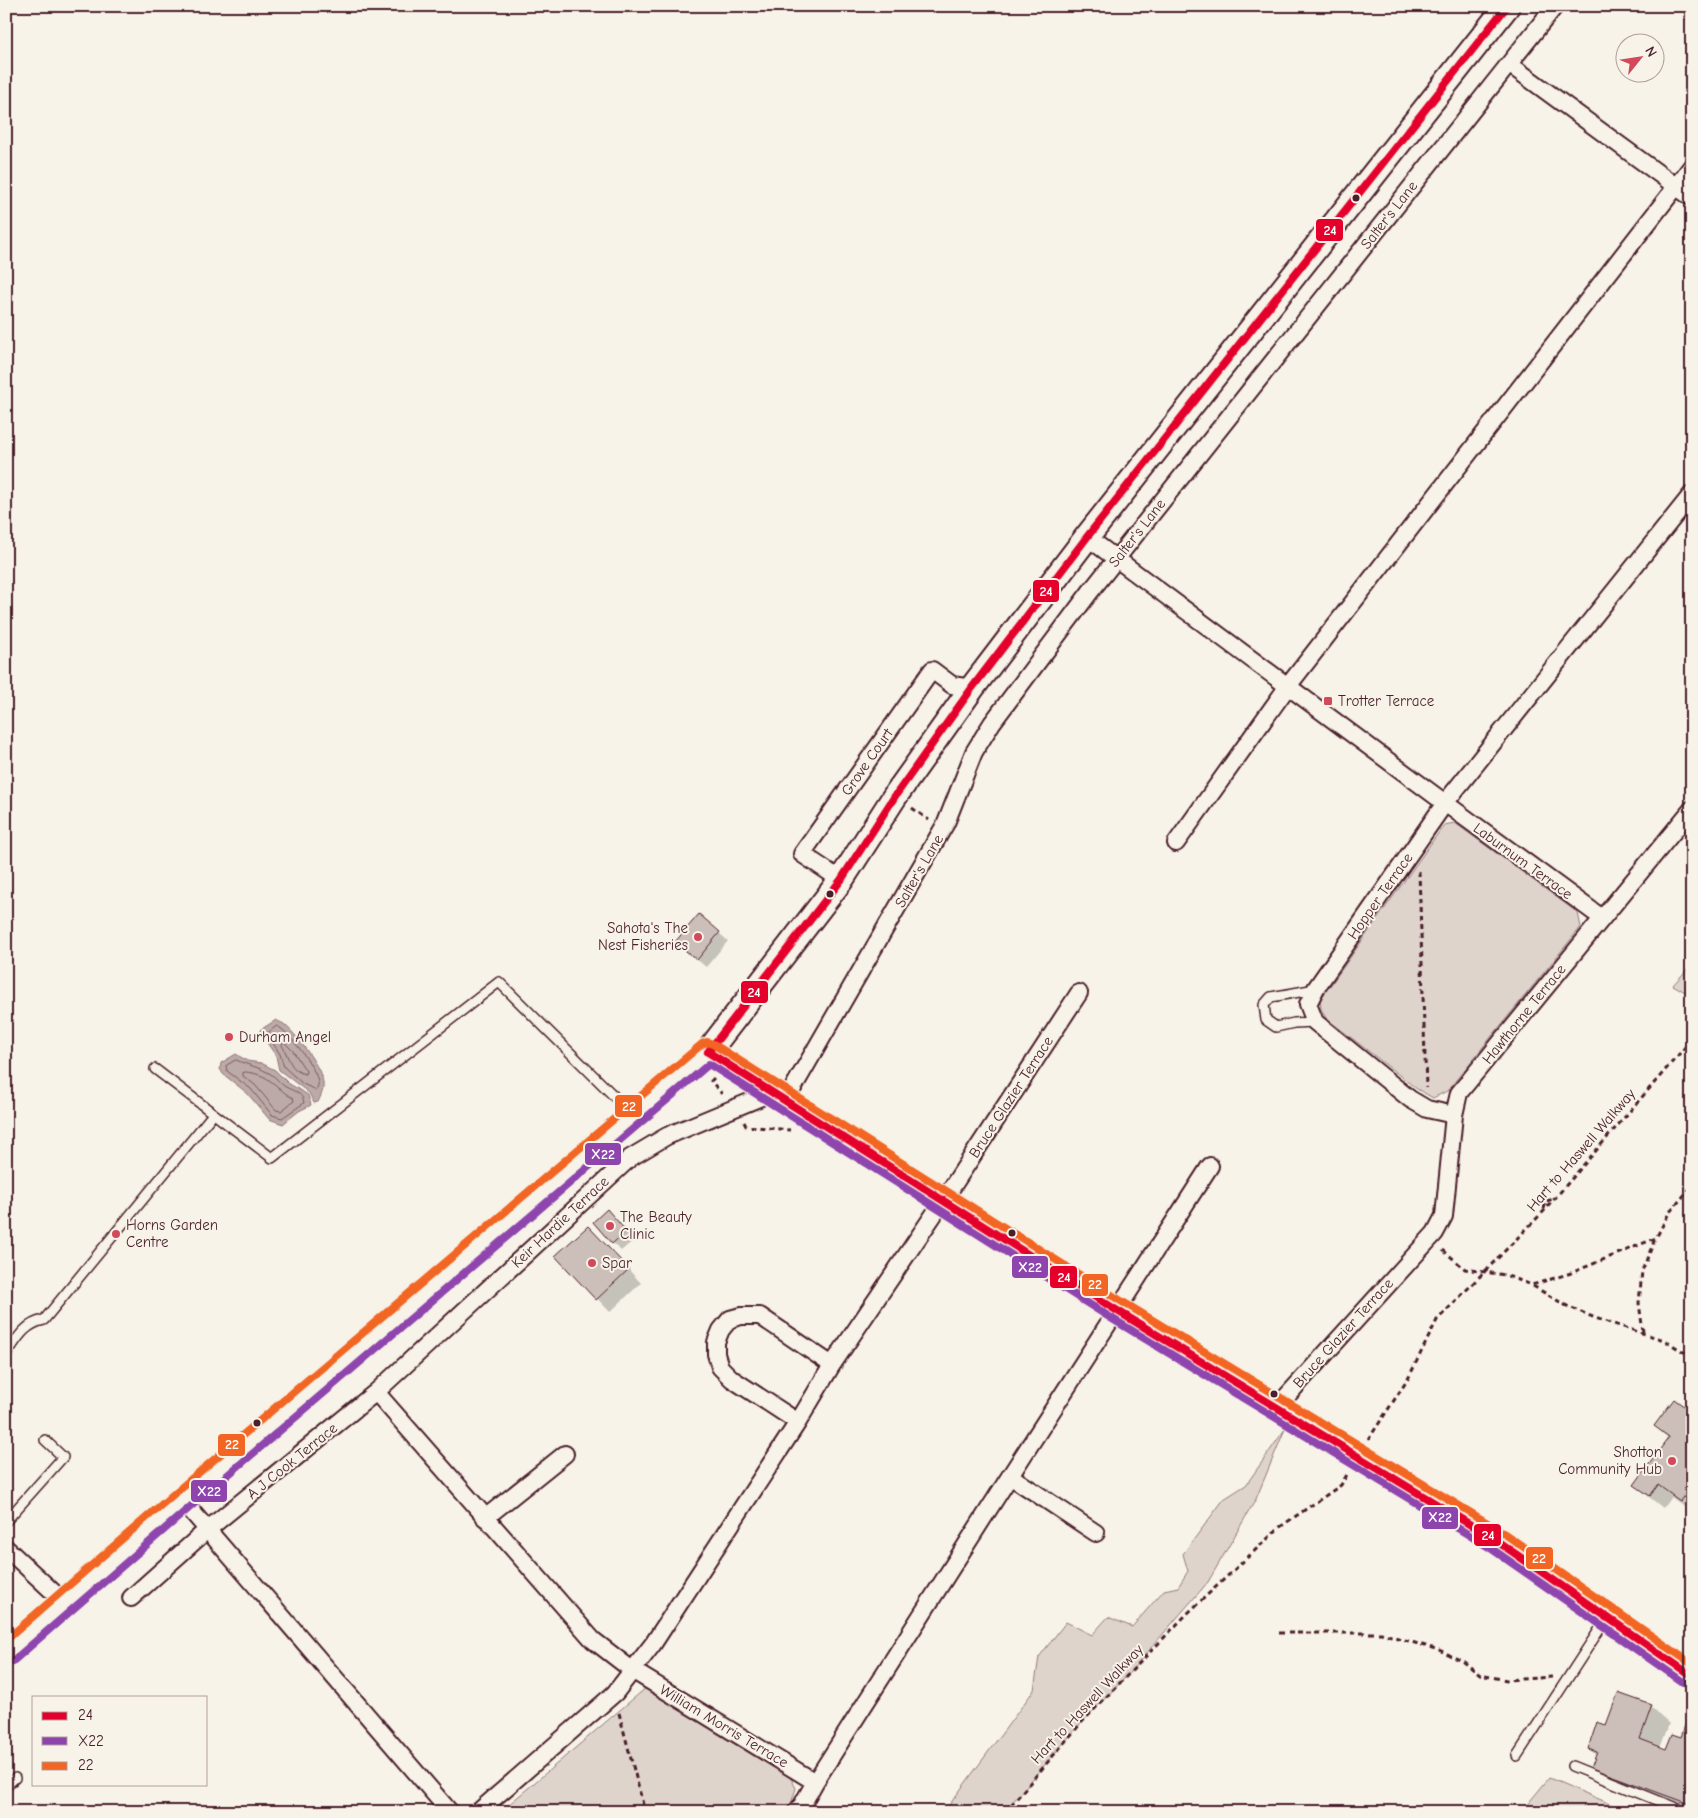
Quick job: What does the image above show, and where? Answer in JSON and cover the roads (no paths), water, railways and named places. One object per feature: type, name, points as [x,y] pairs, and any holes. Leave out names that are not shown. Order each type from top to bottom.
[{"type":"main road","points":[[6,1653],[182,1500],[708,1052],[840,880],[895,796],[972,688],[1087,537],[1507,6]]},
{"type":"street","name":"Salter's Lane","points":[[778,1098],[946,823],[974,752],[992,723],[1117,558],[1555,6]]},
{"type":"street","points":[[1509,64],[1692,198]]},
{"type":"street","points":[[1176,844],[1288,686],[1692,166]]},
{"type":"street","name":"Hopper Terrace","points":[[1315,1022],[1308,1004],[1316,988],[1445,803],[1692,494]]},
{"type":"street","name":"Laburnum Terrace","points":[[1087,537],[1602,918]]},
{"type":"street","name":"Grove Court","points":[[840,880],[802,854],[932,670],[952,685],[972,688]]},
{"type":"street","name":"Hawthorne Terrace","points":[[1430,1238],[1444,1216],[1454,1115],[1459,1093],[1692,809]]},
{"type":"street","name":"Bruce Glazier Terrace","points":[[632,1670],[653,1644],[798,1422],[832,1365],[943,1201],[1079,993]]},
{"type":"street","points":[[1315,1022],[1410,1099],[1427,1109],[1454,1115]]},
{"type":"street","points":[[708,1052],[1116,1310],[1494,1539],[1607,1618],[1689,1669]]},
{"type":"street","name":"Keir Hardie Terrace","points":[[376,1392],[630,1158],[667,1136],[734,1109],[778,1098]]},
{"type":"street","points":[[796,1812],[1210,1166]]},
{"type":"street","name":"Bruce Glazier Terrace","points":[[1276,1408],[1430,1238]]},
{"type":"street","points":[[798,1422],[732,1379],[720,1367],[716,1354],[716,1342],[721,1330],[730,1319],[741,1316],[760,1316],[832,1365]]},
{"type":"street","name":"William Morris Terrace","points":[[376,1392],[593,1640],[632,1670],[815,1782]]},
{"type":"street","name":"A J Cook Terrace","points":[[207,1530],[376,1392]]},
{"type":"street","points":[[485,1518],[565,1454]]},
{"type":"street","points":[[1010,1476],[1096,1533]]},
{"type":"street","points":[[182,1500],[450,1812]]},
{"type":"street","points":[[131,1598],[207,1530]]},
{"type":"street","points":[[6,1548],[64,1602]]},
{"type":"street","points":[[478,1812],[611,1697],[632,1670]]},
{"type":"lane","points":[[155,1069],[272,1158],[499,982],[632,1115]]},
{"type":"lane","points":[[1315,1022],[1294,1023],[1276,1027],[1266,1020],[1264,1005],[1271,997],[1316,988]]},
{"type":"lane","points":[[6,1355],[27,1326],[44,1320],[213,1114]]},
{"type":"lane","points":[[6,1521],[63,1457],[45,1440]]},
{"type":"lane","points":[[1517,1756],[1607,1618]]},
{"type":"lane","points":[[1572,1766],[1686,1812]]},
{"type":"lane","points":[[6,1786],[15,1778]]},
{"type":"water","points":[[276,1020],[285,1025],[296,1036],[319,1070],[323,1085],[318,1102],[314,1103],[309,1093],[279,1070],[276,1056],[260,1030]]},
{"type":"water","points":[[236,1054],[247,1061],[261,1063],[275,1070],[288,1083],[308,1095],[311,1105],[299,1111],[283,1124],[269,1119],[247,1093],[223,1074],[220,1069],[221,1063]]},
{"type":"place","name":"Trotter Terrace","points":[[1328,701]]},
{"type":"place","name":"Sahota's The Nest Fisheries","points":[[698,937]]},
{"type":"place","name":"Durham Angel","points":[[229,1037]]},
{"type":"place","name":"The Beauty Clinic","points":[[610,1226]]},
{"type":"place","name":"Horns Garden Centre","points":[[116,1234]]},
{"type":"place","name":"Spar","points":[[592,1263]]},
{"type":"place","name":"Shotton Community Hub","points":[[1672,1461]]}]
